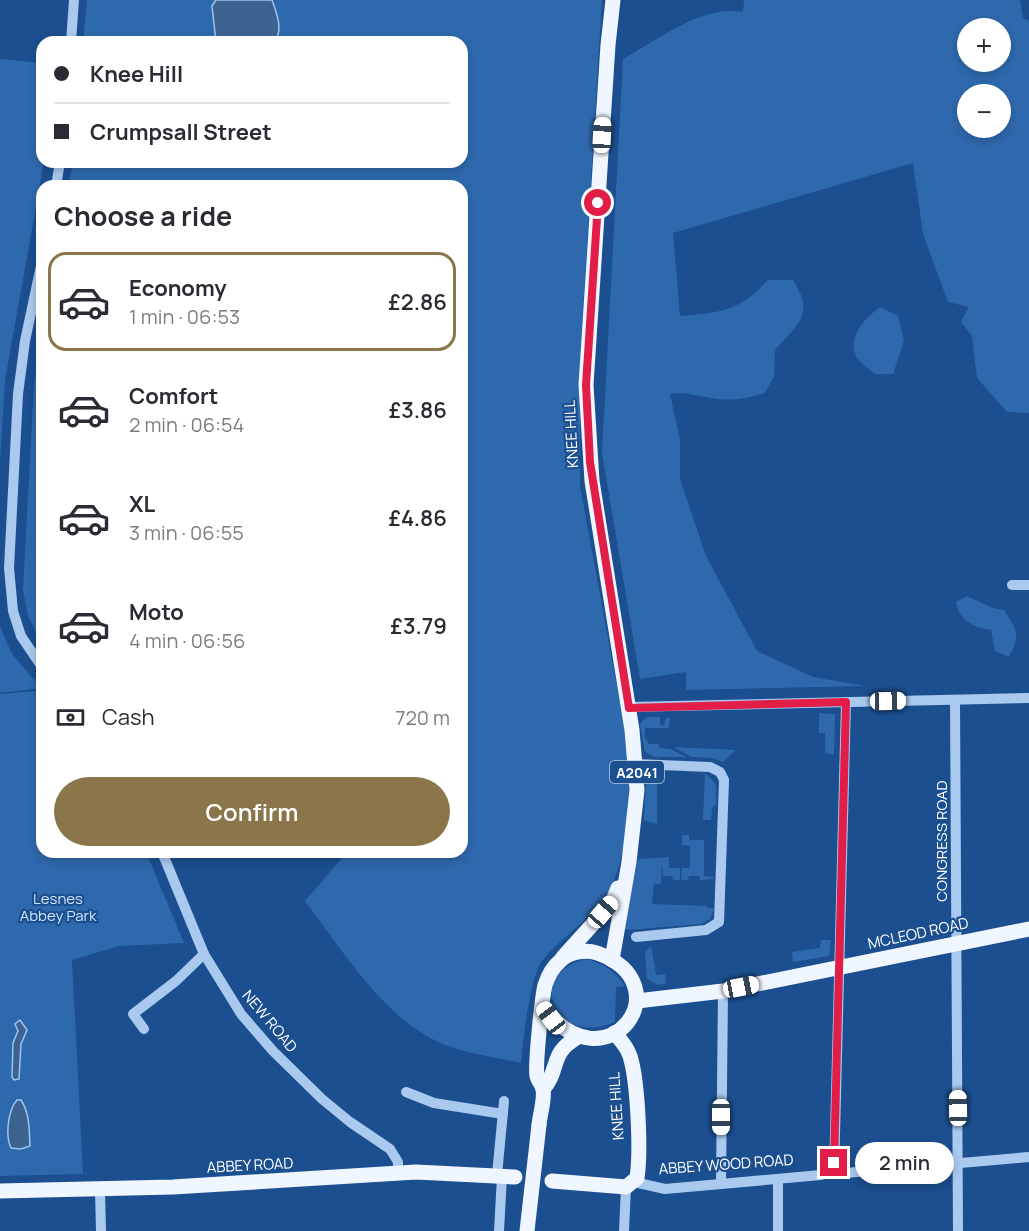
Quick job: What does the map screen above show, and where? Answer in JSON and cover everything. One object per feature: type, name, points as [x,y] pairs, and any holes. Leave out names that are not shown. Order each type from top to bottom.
[{"type":"main road","name":"KNEE HILL","points":[[612,960],[612,947],[636,816],[636,764],[592,481],[586,385],[608,45],[613,0]]},
{"type":"main road","name":"KNEE HILL","points":[[543,1007],[546,984],[561,960],[612,903],[629,862]]},
{"type":"main road","name":"MCLEOD ROAD","points":[[638,1001],[723,991],[1029,930]]},
{"type":"main road","points":[[543,1007],[560,1026],[578,1037],[605,1037],[614,1034],[625,1028],[632,1018],[638,1001],[631,981],[612,960],[587,951],[561,960]]},
{"type":"main road","name":"A2041","points":[[543,1007],[537,1077],[543,1089]]},
{"type":"main road","name":"KNEE HILL","points":[[614,1034],[621,1040],[631,1059],[638,1166],[630,1184]]},
{"type":"main road","name":"A2041","points":[[527,1231],[543,1089],[550,1080],[556,1056],[569,1042],[578,1037]]},
{"type":"main road","name":"ABBEY ROAD","points":[[0,1191],[100,1190],[398,1173],[505,1176]]},
{"type":"main road","name":"ABBEY WOOD ROAD","points":[[552,1181],[630,1184]]},
{"type":"street","points":[[71,36],[74,0]]},
{"type":"street","points":[[36,289],[25,341],[18,394],[9,568],[13,611],[21,636],[36,658]]},
{"type":"street","points":[[1012,585],[1029,585]]},
{"type":"street","points":[[629,708],[1029,698]]},
{"type":"street","name":"CONGRESS ROAD","points":[[955,700],[958,1231]]},
{"type":"street","points":[[846,702],[834,1174],[1029,1157]]},
{"type":"street","points":[[636,764],[710,767],[720,772],[724,780],[719,922],[706,930],[636,937]]},
{"type":"street","name":"NEW ROAD","points":[[164,858],[204,954],[241,1014],[261,1039],[322,1099],[350,1122],[390,1149],[398,1162],[398,1173]]},
{"type":"street","points":[[144,1029],[133,1014],[176,981],[204,954]]},
{"type":"street","points":[[721,1184],[723,991]]},
{"type":"street","points":[[406,1092],[434,1103],[503,1114]]},
{"type":"street","points":[[499,1231],[505,1176],[504,1101]]},
{"type":"street","name":"ABBEY WOOD ROAD","points":[[630,1184],[659,1189],[821,1175]]},
{"type":"street","points":[[778,1179],[778,1231]]},
{"type":"street","points":[[624,1231],[630,1184]]},
{"type":"street","points":[[100,1190],[101,1231]]},
{"type":"green space","points":[[87,0],[216,0],[212,6],[215,36],[84,36]]},
{"type":"green space","points":[[272,0],[602,0],[580,358],[580,486],[625,730],[628,812],[622,853],[609,892],[604,900],[549,953],[538,969],[528,1009],[521,1063],[454,1048],[431,1038],[409,1024],[389,1006],[352,965],[305,901],[342,858],[468,858],[468,180],[70,180],[72,168],[468,168],[468,36],[277,36],[276,15]]},
{"type":"green space","points":[[744,0],[1020,0],[1023,18],[1029,21],[1029,413],[1007,412],[977,378],[972,336],[961,322],[969,307],[948,302],[923,234],[913,163],[673,233],[680,316],[718,311],[738,304],[748,299],[768,280],[793,280],[803,301],[801,318],[797,325],[775,350],[774,377],[765,393],[730,400],[670,394],[680,440],[680,479],[706,556],[757,651],[813,677],[866,686],[686,690],[686,672],[640,679],[602,453],[623,59],[680,26],[711,14],[727,11],[743,12]]},
{"type":"green space","points":[[0,59],[36,62],[36,168],[43,168],[41,180],[36,180],[36,207],[5,380],[0,462]]},
{"type":"green space","points":[[880,307],[898,316],[904,341],[893,374],[875,374],[857,358],[854,350],[855,336],[863,322]]},
{"type":"green space","points":[[36,373],[36,633],[28,616],[23,590]]},
{"type":"green space","points":[[967,596],[993,608],[1004,610],[1016,633],[1015,643],[1009,657],[995,651],[991,630],[973,625],[960,614],[956,602]]},
{"type":"green space","points":[[0,626],[12,654],[36,682],[36,689],[0,693]]},
{"type":"green space","name":"Lesnes Abbey Park","points":[[36,691],[36,858],[149,858],[184,943],[119,946],[72,960],[83,1174],[0,1176],[0,694]]},
{"type":"green space","points":[[819,713],[835,714],[834,755],[825,753],[825,733],[819,733]]},
{"type":"green space","points":[[646,717],[660,717],[660,725],[664,726],[665,719],[670,717],[669,728],[645,728],[645,738],[649,744],[659,744],[659,748],[670,749],[687,757],[654,757],[645,752],[640,724]]},
{"type":"green space","points":[[673,747],[736,750],[723,762],[712,758],[692,757]]},
{"type":"green space","points":[[657,773],[657,824],[644,820],[646,779]]},
{"type":"green space","points":[[705,773],[716,784],[716,805],[712,809],[711,820],[703,820]]},
{"type":"green space","points":[[682,835],[689,835],[689,840],[704,840],[704,876],[714,877],[713,879],[700,880],[699,876],[689,876],[688,880],[681,880],[682,868],[690,868],[690,846],[682,845]]},
{"type":"green space","points":[[669,857],[669,868],[680,868],[680,880],[673,880],[672,876],[663,876],[662,864],[661,884],[654,884],[652,904],[707,906],[707,908],[714,908],[710,919],[701,924],[626,930],[624,927],[638,859]]},
{"type":"green space","points":[[821,940],[831,940],[829,956],[793,962],[792,952],[820,948]]},
{"type":"green space","points":[[651,946],[656,975],[665,974],[666,984],[658,985],[647,979],[645,952]]},
{"type":"green space","points":[[586,959],[608,969],[625,986],[616,987],[615,1022],[594,1027],[576,1025],[563,1017],[554,1006],[552,992],[556,978],[567,967]]},
{"type":"shaded area","points":[[216,0],[272,0],[279,27],[277,36],[215,36],[212,6]]},
{"type":"shaded area","points":[[20,1020],[27,1030],[21,1044],[19,1079],[14,1080],[12,1077],[13,1043],[18,1031],[15,1024]]},
{"type":"shaded area","points":[[17,1100],[21,1100],[24,1105],[29,1128],[30,1146],[21,1149],[11,1148],[8,1137],[10,1116]]},
{"type":"route","points":[[598,203],[586,385],[590,462],[629,708],[846,702],[834,1163]]}]
